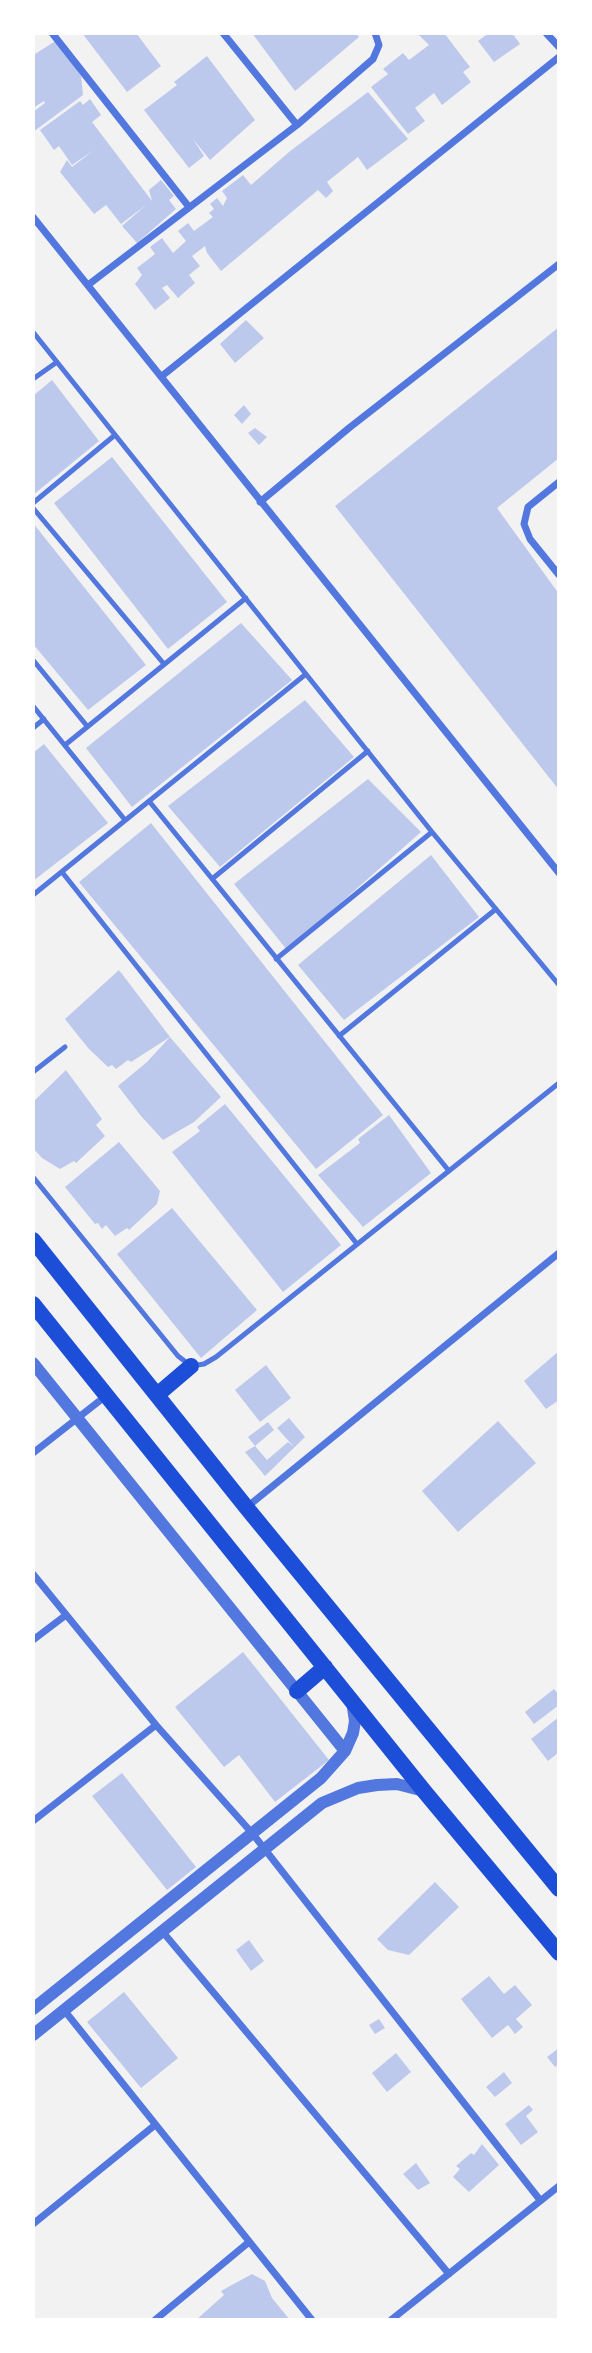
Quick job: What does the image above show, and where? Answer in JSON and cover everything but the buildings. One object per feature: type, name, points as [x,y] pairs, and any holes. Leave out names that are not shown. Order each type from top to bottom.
[{"type":"main road","points":[[33,1240],[246,1507],[559,1889]]},
{"type":"main road","points":[[33,1304],[424,1791],[559,1953]]},
{"type":"main road","points":[[157,1395],[191,1366]]},
{"type":"main road","points":[[297,1691],[325,1667]]},
{"type":"street","points":[[52,33],[189,207]]},
{"type":"street","points":[[223,33],[297,124]]},
{"type":"street","points":[[88,285],[297,124],[373,59],[379,45],[375,33]]},
{"type":"street","points":[[547,33],[559,47]]},
{"type":"street","points":[[162,376],[559,57]]},
{"type":"street","points":[[33,217],[559,873]]},
{"type":"street","points":[[260,502],[349,428],[559,264]]},
{"type":"street","points":[[559,482],[528,507],[524,524],[530,539],[559,575]]},
{"type":"street","points":[[246,1507],[559,1253]]},
{"type":"street","points":[[33,1363],[345,1751]]},
{"type":"street","points":[[33,1453],[107,1395]]},
{"type":"street","points":[[33,1574],[156,1725],[252,1833],[540,2200]]},
{"type":"street","points":[[33,1640],[66,1615]]},
{"type":"street","points":[[33,2009],[321,1778],[345,1751],[355,1721],[352,1701]]},
{"type":"street","points":[[33,1821],[156,1725]]},
{"type":"street","points":[[33,2035],[322,1803],[339,1794],[377,1785],[397,1784],[424,1791]]},
{"type":"street","points":[[162,1931],[449,2274]]},
{"type":"street","points":[[64,2010],[312,2320]]},
{"type":"street","points":[[33,2224],[155,2125]]},
{"type":"street","points":[[391,2320],[559,2186]]},
{"type":"street","points":[[155,2320],[249,2242]]},
{"type":"lane","points":[[33,332],[432,832],[559,985]]},
{"type":"lane","points":[[33,379],[57,362]]},
{"type":"lane","points":[[115,435],[33,505],[164,664]]},
{"type":"lane","points":[[65,745],[246,598]]},
{"type":"lane","points":[[33,660],[87,726]]},
{"type":"lane","points":[[33,895],[306,674]]},
{"type":"lane","points":[[33,706],[125,820]]},
{"type":"lane","points":[[33,727],[44,719]]},
{"type":"lane","points":[[212,879],[368,751]]},
{"type":"lane","points":[[149,802],[449,1171]]},
{"type":"lane","points":[[276,959],[432,832]]},
{"type":"lane","points":[[62,872],[357,1244]]},
{"type":"lane","points":[[339,1036],[496,909]]},
{"type":"lane","points":[[33,1072],[65,1047]]},
{"type":"lane","points":[[33,1177],[178,1356],[191,1366],[210,1362],[559,1083]]}]
